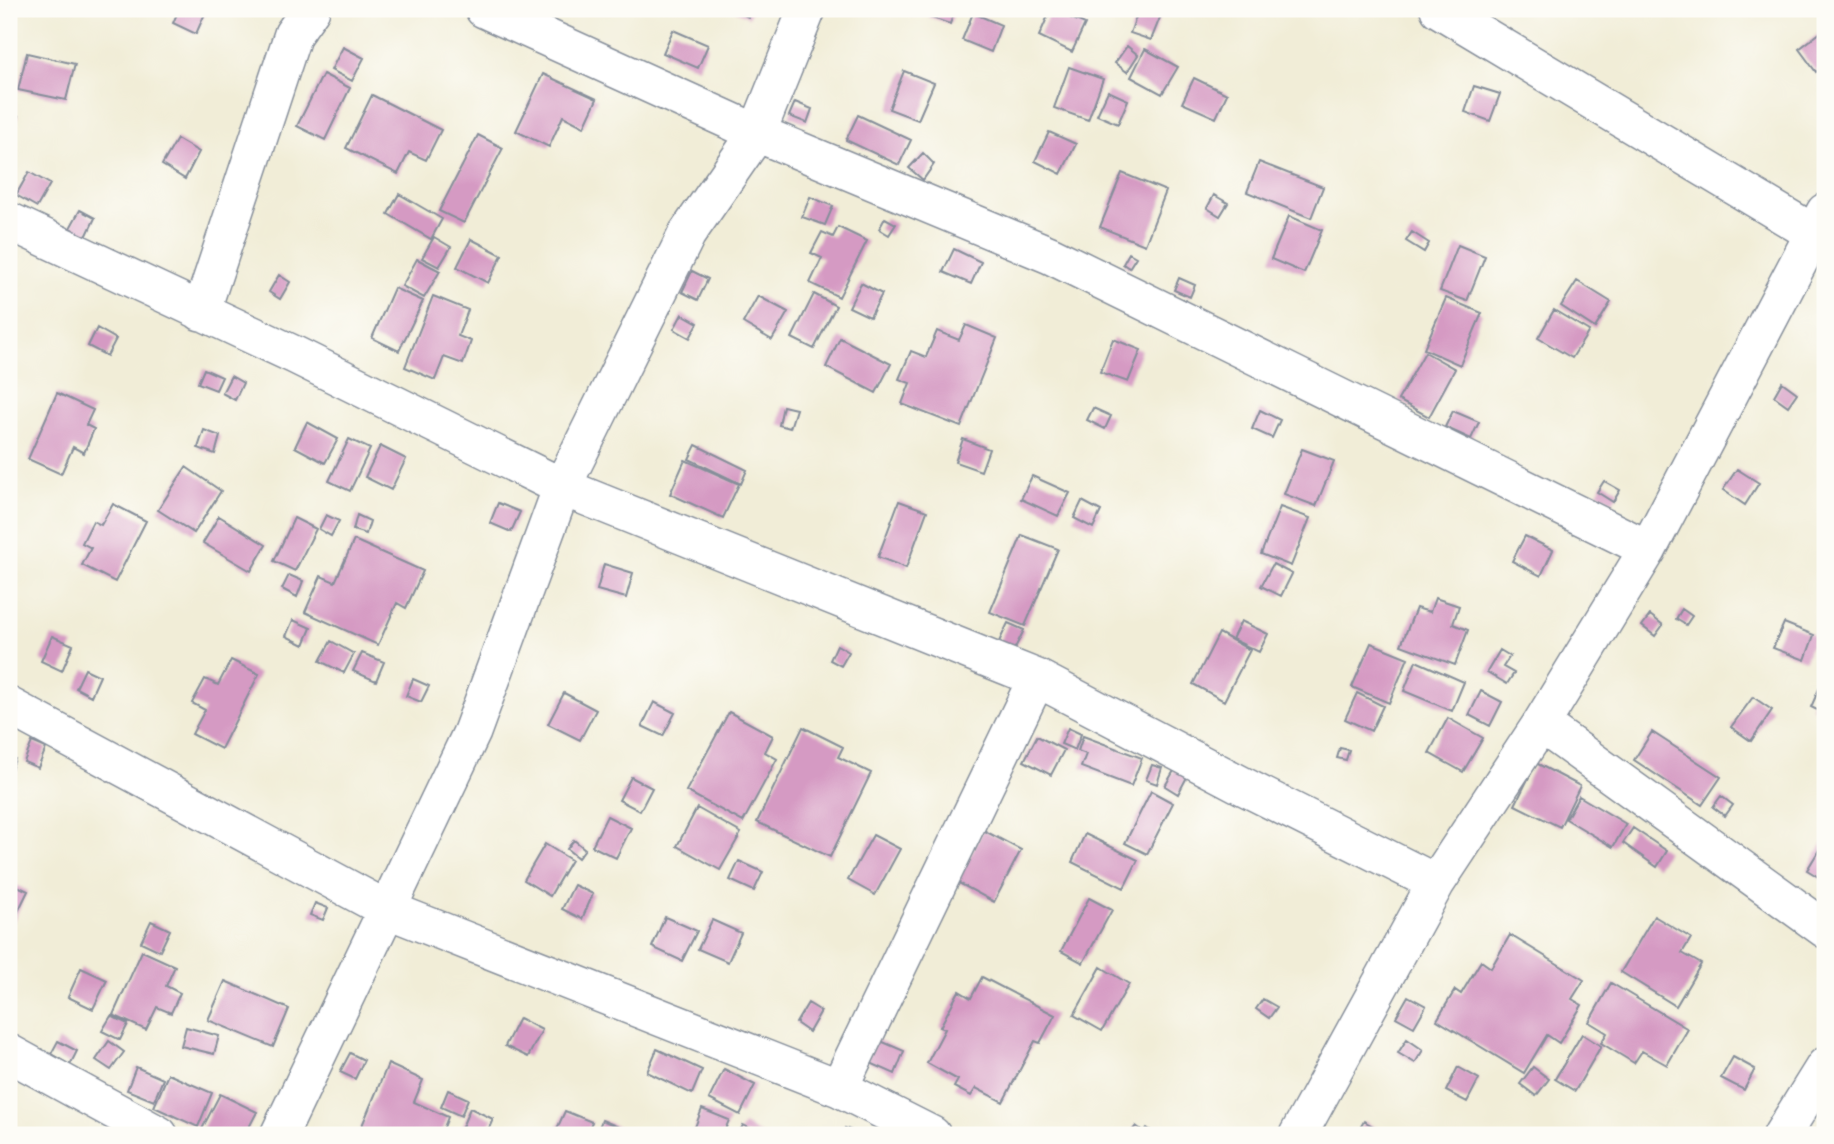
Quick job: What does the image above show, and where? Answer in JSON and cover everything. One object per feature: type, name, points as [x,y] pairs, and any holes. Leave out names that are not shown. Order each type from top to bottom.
[{"type":"street","points":[[201,312],[293,34],[311,9]]},
{"type":"street","points":[[484,9],[757,133],[1050,255],[1648,549]]},
{"type":"street","points":[[279,1135],[471,733],[562,487],[687,234],[757,133],[807,9]]},
{"type":"street","points":[[1298,1135],[1436,883],[1541,724],[1648,549],[1822,228],[1439,9]]},
{"type":"street","points":[[9,221],[295,355],[562,487],[1037,678],[1436,883]]},
{"type":"street","points":[[839,1088],[1037,678]]},
{"type":"street","points":[[9,706],[386,909],[839,1088],[932,1135]]},
{"type":"street","points":[[1541,724],[1825,929]]},
{"type":"street","points":[[9,1053],[159,1135]]},
{"type":"street","points":[[1782,1135],[1825,1066]]},
{"type":"building","points":[[179,9],[207,9],[196,34],[173,23]]},
{"type":"building","points":[[733,9],[753,9],[748,17]]},
{"type":"building","points":[[932,9],[955,9],[950,24],[929,17]]},
{"type":"building","points":[[1051,9],[1085,24],[1072,52],[1039,36]]},
{"type":"building","points":[[1139,9],[1161,15],[1151,40],[1130,33]]},
{"type":"building","points":[[973,13],[1001,25],[991,52],[962,40]]},
{"type":"building","points":[[1825,29],[1825,65],[1816,72],[1799,49]]},
{"type":"building","points":[[673,30],[708,45],[698,68],[663,53]]},
{"type":"building","points":[[1127,46],[1138,55],[1127,72],[1115,63]]},
{"type":"building","points":[[343,47],[364,58],[352,81],[331,70]]},
{"type":"building","points":[[1145,49],[1178,67],[1162,94],[1131,77]]},
{"type":"building","points":[[27,53],[75,64],[66,100],[18,90]]},
{"type":"building","points":[[1069,67],[1103,79],[1088,120],[1054,108]]},
{"type":"building","points":[[904,71],[934,83],[918,120],[889,109]]},
{"type":"building","points":[[323,74],[350,88],[325,140],[297,126]]},
{"type":"building","points":[[543,74],[597,99],[584,127],[563,116],[549,147],[516,131]]},
{"type":"building","points":[[1194,78],[1227,94],[1216,118],[1182,103]]},
{"type":"building","points":[[1474,86],[1500,94],[1490,121],[1465,112]]},
{"type":"building","points":[[1108,91],[1128,100],[1118,124],[1097,115]]},
{"type":"building","points":[[372,95],[441,130],[426,160],[409,152],[398,174],[346,148]]},
{"type":"building","points":[[795,102],[812,109],[807,123],[789,116]]},
{"type":"building","points":[[9,111],[18,116],[9,135]]},
{"type":"building","points":[[858,115],[911,140],[899,165],[846,140]]},
{"type":"building","points":[[1049,132],[1076,144],[1061,174],[1035,161]]},
{"type":"building","points":[[478,135],[503,148],[464,223],[439,211]]},
{"type":"building","points":[[177,139],[199,152],[185,179],[162,165]]},
{"type":"building","points":[[923,153],[934,164],[923,180],[909,168]]},
{"type":"building","points":[[1259,162],[1323,187],[1311,218],[1247,192]]},
{"type":"building","points":[[29,172],[50,184],[37,207],[16,195]]},
{"type":"building","points":[[1122,173],[1166,191],[1145,245],[1100,227]]},
{"type":"building","points":[[399,194],[442,219],[431,239],[388,214]]},
{"type":"building","points":[[1214,195],[1228,203],[1220,216],[1207,208]]},
{"type":"building","points":[[810,197],[833,206],[825,225],[802,217]]},
{"type":"building","points":[[80,210],[95,218],[86,237],[70,228]]},
{"type":"building","points":[[1289,216],[1322,230],[1304,273],[1271,259]]},
{"type":"building","points":[[885,218],[896,224],[889,235],[879,229]]},
{"type":"building","points":[[838,227],[867,241],[839,297],[810,283],[822,258],[811,253],[822,232],[833,237]]},
{"type":"building","points":[[1412,232],[1429,243],[1424,252],[1406,241]]},
{"type":"building","points":[[434,237],[451,247],[439,267],[422,258]]},
{"type":"building","points":[[471,239],[502,255],[488,283],[457,267]]},
{"type":"building","points":[[1458,245],[1485,256],[1467,301],[1440,291]]},
{"type":"building","points":[[954,249],[981,262],[971,284],[943,272]]},
{"type":"building","points":[[1129,253],[1136,257],[1129,268],[1123,264]]},
{"type":"building","points":[[417,259],[440,271],[424,298],[402,286]]},
{"type":"building","points":[[692,271],[708,279],[698,300],[682,292]]},
{"type":"building","points":[[279,275],[290,282],[280,299],[269,292]]},
{"type":"building","points":[[1179,278],[1195,285],[1190,297],[1174,290]]},
{"type":"building","points":[[1577,281],[1611,302],[1595,328],[1561,306]]},
{"type":"building","points":[[861,283],[882,294],[870,317],[849,307]]},
{"type":"building","points":[[394,288],[423,301],[399,351],[372,338]]},
{"type":"building","points":[[814,294],[836,306],[814,349],[792,338]]},
{"type":"building","points":[[433,296],[468,310],[458,336],[471,341],[463,364],[444,357],[435,380],[405,367]]},
{"type":"building","points":[[758,296],[788,312],[772,340],[743,323]]},
{"type":"building","points":[[1446,298],[1482,313],[1460,365],[1424,349]]},
{"type":"building","points":[[1554,310],[1589,331],[1572,358],[1538,338]]},
{"type":"building","points":[[682,314],[698,323],[690,338],[674,329]]},
{"type":"building","points":[[966,325],[997,338],[961,427],[902,404],[910,383],[899,379],[911,351],[926,357],[937,331],[959,340]]},
{"type":"building","points":[[97,328],[116,339],[107,356],[88,346]]},
{"type":"building","points":[[840,338],[891,364],[876,393],[826,367]]},
{"type":"building","points":[[1113,339],[1141,350],[1128,382],[1100,372]]},
{"type":"building","points":[[1425,352],[1455,369],[1429,417],[1398,400]]},
{"type":"building","points":[[204,369],[222,377],[216,390],[198,383]]},
{"type":"building","points":[[231,376],[243,383],[235,400],[222,393]]},
{"type":"building","points":[[1782,382],[1797,393],[1788,406],[1774,396]]},
{"type":"building","points":[[57,393],[93,410],[86,425],[94,429],[84,453],[73,447],[61,474],[28,459]]},
{"type":"building","points":[[783,406],[796,409],[790,428],[779,425]]},
{"type":"building","points":[[1093,408],[1111,416],[1105,429],[1087,420]]},
{"type":"building","points":[[1260,410],[1280,420],[1272,438],[1252,429]]},
{"type":"building","points":[[1453,411],[1479,422],[1471,439],[1445,427]]},
{"type":"building","points":[[307,422],[338,439],[325,463],[295,447]]},
{"type":"building","points":[[204,430],[220,436],[215,454],[198,448]]},
{"type":"building","points":[[349,439],[370,449],[350,491],[329,481]]},
{"type":"building","points":[[963,439],[989,449],[981,471],[955,462]]},
{"type":"building","points":[[696,445],[747,470],[741,484],[689,459]]},
{"type":"building","points":[[380,446],[406,459],[391,490],[365,477]]},
{"type":"building","points":[[1302,449],[1334,461],[1316,506],[1284,494]]},
{"type":"building","points":[[685,460],[739,484],[723,518],[670,494]]},
{"type":"building","points":[[186,467],[221,491],[194,533],[158,510]]},
{"type":"building","points":[[1737,469],[1759,483],[1745,505],[1723,490]]},
{"type":"building","points":[[1032,476],[1070,493],[1058,516],[1021,499]]},
{"type":"building","points":[[1604,481],[1620,490],[1613,502],[1597,492]]},
{"type":"building","points":[[899,501],[927,511],[906,568],[878,557]]},
{"type":"building","points":[[1082,501],[1101,511],[1093,528],[1074,518]]},
{"type":"building","points":[[498,503],[520,512],[511,532],[490,523]]},
{"type":"building","points":[[113,504],[146,521],[115,582],[82,565],[91,548],[82,543],[93,521],[101,525]]},
{"type":"building","points":[[1280,507],[1310,518],[1291,566],[1261,554]]},
{"type":"building","points":[[326,515],[339,521],[331,536],[319,529]]},
{"type":"building","points":[[357,515],[370,521],[366,534],[353,530]]},
{"type":"building","points":[[219,516],[266,545],[251,571],[203,543]]},
{"type":"building","points":[[294,518],[316,529],[295,571],[274,561]]},
{"type":"building","points":[[1022,535],[1058,549],[1025,626],[990,612]]},
{"type":"building","points":[[1525,536],[1553,550],[1541,576],[1512,561]]},
{"type":"building","points":[[354,540],[423,571],[406,608],[397,603],[378,645],[305,612],[321,576],[335,582]]},
{"type":"building","points":[[604,564],[633,573],[626,598],[597,590]]},
{"type":"building","points":[[1273,564],[1292,574],[1281,596],[1261,586]]},
{"type":"building","points":[[289,575],[303,581],[297,597],[282,589]]},
{"type":"building","points":[[1435,598],[1459,606],[1453,624],[1468,630],[1455,665],[1401,645],[1416,608],[1430,612]]},
{"type":"building","points":[[1682,609],[1692,616],[1686,625],[1676,619]]},
{"type":"building","points":[[1650,615],[1663,625],[1655,636],[1642,626]]},
{"type":"building","points":[[293,620],[311,628],[304,645],[286,636]]},
{"type":"building","points":[[1241,621],[1268,634],[1259,652],[1232,639]]},
{"type":"building","points":[[1008,623],[1024,630],[1013,652],[997,646]]},
{"type":"building","points":[[1784,623],[1814,635],[1805,660],[1773,648]]},
{"type":"building","points":[[1219,633],[1250,650],[1224,701],[1193,684]]},
{"type":"building","points":[[52,636],[73,645],[62,671],[41,661]]},
{"type":"building","points":[[331,641],[354,654],[344,673],[320,661]]},
{"type":"building","points":[[1371,643],[1408,658],[1389,703],[1352,687]]},
{"type":"building","points":[[837,645],[849,652],[841,666],[830,660]]},
{"type":"building","points":[[1500,650],[1510,656],[1503,667],[1514,673],[1507,684],[1487,672]]},
{"type":"building","points":[[362,653],[384,662],[376,681],[353,671]]},
{"type":"building","points":[[231,660],[259,674],[221,749],[192,734],[205,710],[192,703],[205,679],[218,685]]},
{"type":"building","points":[[1416,661],[1464,682],[1452,711],[1404,691]]},
{"type":"building","points":[[85,669],[100,676],[91,696],[76,688]]},
{"type":"building","points":[[413,679],[429,686],[421,702],[406,696]]},
{"type":"building","points":[[1819,689],[1825,693],[1825,714],[1811,707]]},
{"type":"building","points":[[1481,691],[1502,702],[1490,726],[1469,715]]},
{"type":"building","points":[[564,693],[596,710],[580,740],[548,724]]},
{"type":"building","points":[[1357,693],[1383,706],[1371,731],[1345,719]]},
{"type":"building","points":[[1753,697],[1772,710],[1751,741],[1731,727]]},
{"type":"building","points":[[654,702],[675,713],[663,736],[642,726]]},
{"type":"building","points":[[729,712],[773,736],[765,752],[777,759],[743,822],[686,791]]},
{"type":"building","points":[[1448,718],[1483,738],[1463,772],[1429,753]]},
{"type":"building","points":[[803,727],[843,747],[838,757],[871,773],[830,857],[757,822]]},
{"type":"building","points":[[1068,728],[1081,734],[1075,750],[1061,744]]},
{"type":"building","points":[[1652,732],[1721,777],[1702,805],[1634,760]]},
{"type":"building","points":[[1037,736],[1064,750],[1051,775],[1024,761]]},
{"type":"building","points":[[1083,736],[1142,758],[1131,786],[1081,767],[1086,754],[1078,751]]},
{"type":"building","points":[[32,742],[46,748],[38,768],[24,762]]},
{"type":"building","points":[[1340,748],[1349,750],[1346,760],[1337,758]]},
{"type":"building","points":[[9,756],[15,759],[9,775]]},
{"type":"building","points":[[1536,763],[1580,786],[1560,827],[1515,805]]},
{"type":"building","points":[[1152,765],[1162,768],[1157,784],[1146,780]]},
{"type":"building","points":[[1175,769],[1187,777],[1178,794],[1165,786]]},
{"type":"building","points":[[631,777],[652,788],[640,811],[619,800]]},
{"type":"building","points":[[1151,791],[1173,803],[1147,854],[1125,843]]},
{"type":"building","points":[[1579,796],[1626,824],[1613,847],[1566,819]]},
{"type":"building","points":[[1721,796],[1733,805],[1725,816],[1713,807]]},
{"type":"building","points":[[697,808],[741,833],[720,870],[677,846]]},
{"type":"building","points":[[607,816],[631,828],[616,858],[592,846]]},
{"type":"building","points":[[1633,828],[1667,851],[1657,867],[1623,843]]},
{"type":"building","points":[[983,830],[1021,850],[994,902],[957,882]]},
{"type":"building","points":[[1085,834],[1138,860],[1124,888],[1072,862]]},
{"type":"building","points":[[873,835],[900,849],[875,895],[848,880]]},
{"type":"building","points":[[574,840],[585,849],[578,858],[567,849]]},
{"type":"building","points":[[1825,840],[1825,881],[1807,870]]},
{"type":"building","points":[[545,844],[571,860],[550,896],[524,880]]},
{"type":"building","points":[[739,861],[763,872],[754,891],[730,880]]},
{"type":"building","points":[[9,882],[28,891],[9,930]]},
{"type":"building","points":[[574,885],[593,894],[582,919],[562,909]]},
{"type":"building","points":[[1089,898],[1112,910],[1083,963],[1061,951]]},
{"type":"building","points":[[315,903],[328,908],[323,920],[310,915]]},
{"type":"building","points":[[1654,916],[1691,938],[1682,953],[1701,964],[1676,1006],[1621,972]]},
{"type":"building","points":[[665,917],[697,931],[682,961],[652,947]]},
{"type":"building","points":[[712,920],[741,933],[728,962],[698,949]]},
{"type":"building","points":[[151,921],[170,930],[160,951],[141,942]]},
{"type":"building","points":[[1510,935],[1584,980],[1572,999],[1582,1005],[1559,1043],[1547,1035],[1524,1073],[1437,1020],[1455,990],[1461,994],[1481,961],[1491,968]]},
{"type":"building","points":[[142,951],[175,966],[166,986],[180,993],[171,1013],[157,1007],[146,1030],[113,1015]]},
{"type":"building","points":[[1101,967],[1129,984],[1102,1031],[1074,1015]]},
{"type":"building","points":[[81,968],[107,980],[93,1009],[68,997]]},
{"type":"building","points":[[982,977],[1055,1015],[1040,1043],[1035,1041],[1003,1102],[976,1088],[971,1096],[954,1087],[958,1080],[927,1063],[945,1029],[940,1027],[959,991],[971,998]]},
{"type":"building","points":[[225,981],[289,1009],[273,1047],[208,1020]]},
{"type":"building","points":[[1611,983],[1688,1029],[1667,1065],[1642,1051],[1634,1063],[1601,1043],[1607,1033],[1589,1022]]},
{"type":"building","points":[[1408,996],[1426,1006],[1414,1027],[1396,1017]]},
{"type":"building","points":[[1263,999],[1277,1007],[1269,1018],[1256,1009]]},
{"type":"building","points":[[808,1003],[821,1011],[809,1032],[796,1023]]},
{"type":"building","points":[[111,1016],[128,1024],[120,1040],[102,1031]]},
{"type":"building","points":[[519,1018],[542,1030],[528,1057],[505,1046]]},
{"type":"building","points":[[186,1027],[219,1036],[214,1054],[181,1046]]},
{"type":"building","points":[[1582,1034],[1601,1046],[1575,1091],[1555,1079]]},
{"type":"building","points":[[876,1039],[904,1051],[895,1074],[866,1061]]},
{"type":"building","points":[[1407,1039],[1423,1050],[1415,1063],[1398,1053]]},
{"type":"building","points":[[58,1041],[77,1051],[70,1065],[51,1054]]},
{"type":"building","points":[[109,1041],[124,1052],[111,1070],[96,1060]]},
{"type":"building","points":[[657,1049],[702,1070],[692,1094],[647,1072]]},
{"type":"building","points":[[350,1053],[364,1060],[355,1079],[340,1072]]},
{"type":"building","points":[[1733,1057],[1755,1069],[1744,1090],[1721,1078]]},
{"type":"building","points":[[388,1064],[423,1080],[414,1102],[448,1117],[441,1135],[358,1135]]},
{"type":"building","points":[[136,1067],[163,1079],[154,1101],[127,1090]]},
{"type":"building","points":[[1458,1067],[1479,1079],[1467,1102],[1446,1091]]},
{"type":"building","points":[[1533,1067],[1549,1079],[1536,1096],[1520,1084]]},
{"type":"building","points":[[724,1069],[755,1085],[740,1115],[709,1099]]},
{"type":"building","points":[[168,1074],[212,1093],[198,1127],[154,1107]]},
{"type":"building","points":[[448,1090],[468,1099],[461,1116],[441,1107]]},
{"type":"building","points":[[220,1094],[257,1112],[245,1135],[214,1135],[202,1129]]},
{"type":"building","points":[[470,1108],[493,1119],[486,1135],[460,1132]]},
{"type":"building","points":[[702,1109],[729,1120],[723,1135],[692,1135]]},
{"type":"building","points":[[565,1111],[592,1122],[586,1135],[555,1133]]},
{"type":"building","points":[[602,1120],[637,1135],[596,1135]]},
{"type":"building","points":[[1364,1121],[1388,1135],[1356,1135]]},
{"type":"building","points":[[743,1125],[762,1135],[738,1135]]},
{"type":"building","points":[[1136,1126],[1144,1132],[1147,1128],[1157,1135],[1129,1135]]},
{"type":"building","points":[[845,1128],[861,1135],[842,1135]]},
{"type":"building","points":[[20,1129],[33,1135],[17,1135]]}]
